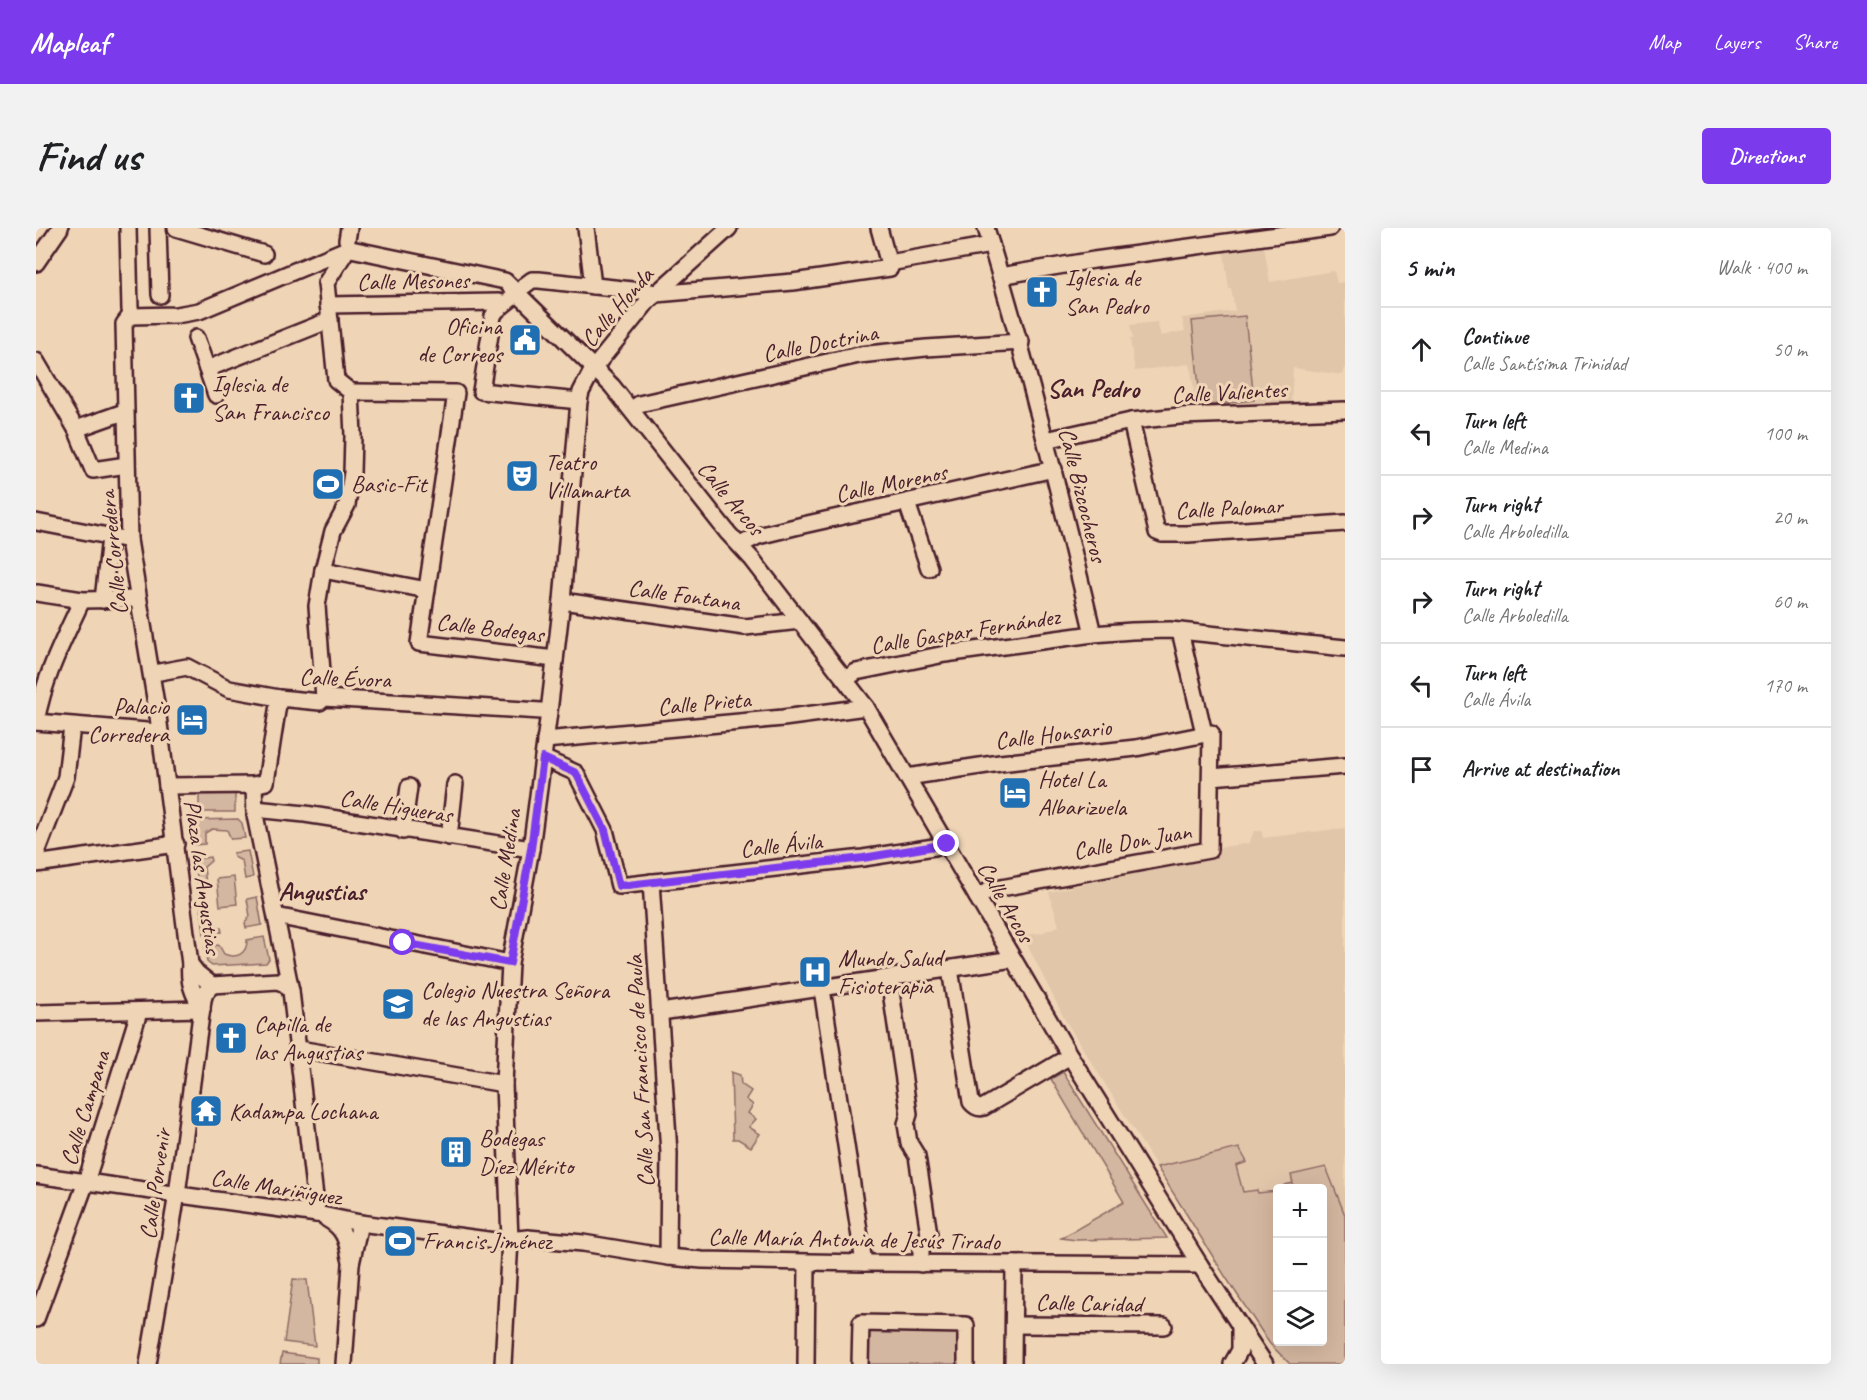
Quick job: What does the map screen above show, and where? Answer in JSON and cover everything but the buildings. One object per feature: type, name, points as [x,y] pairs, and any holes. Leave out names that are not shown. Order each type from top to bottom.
[{"type":"street","points":[[36,263],[60,228]]},
{"type":"street","name":"Calle Corredera","points":[[128,228],[130,313],[124,324],[129,540],[167,786]]},
{"type":"street","points":[[158,228],[160,302]]},
{"type":"street","points":[[176,228],[269,262]]},
{"type":"street","points":[[586,228],[593,286]]},
{"type":"street","name":"Calle Honda","points":[[593,369],[653,293],[729,228]]},
{"type":"street","points":[[879,228],[890,265]]},
{"type":"street","name":"Calle Bizcocheros","points":[[986,228],[1021,342],[1093,634]]},
{"type":"street","points":[[1000,276],[1094,260],[1330,228]]},
{"type":"street","points":[[130,313],[176,315],[199,311],[347,243]]},
{"type":"street","points":[[324,698],[317,606],[333,531],[347,505],[352,473],[353,436],[351,392],[336,380],[326,283],[347,243]]},
{"type":"street","name":"Calle Arcos","points":[[347,243],[499,279],[521,290],[632,409],[866,707],[1070,1056],[1261,1359],[1272,1364]]},
{"type":"street","points":[[579,401],[481,391],[493,316],[532,280],[653,293],[793,282],[991,245]]},
{"type":"street","name":"Calle Mesones","points":[[329,312],[498,302]]},
{"type":"street","points":[[207,369],[329,312]]},
{"type":"street","points":[[196,338],[216,395]]},
{"type":"street","name":"Calle Doctrina","points":[[632,409],[639,404],[859,355],[1021,342]]},
{"type":"street","points":[[36,361],[76,429],[93,470],[120,466]]},
{"type":"street","name":"Calle Medina","points":[[503,1364],[510,1240],[504,1084],[510,963],[531,849],[543,758],[562,601],[579,401],[593,369]]},
{"type":"street","name":"Calle Bodegas","points":[[351,392],[456,393],[419,643],[555,659]]},
{"type":"street","name":"Calle Valientes","points":[[1046,440],[1131,421],[1244,413],[1345,410]]},
{"type":"street","points":[[76,429],[121,413]]},
{"type":"street","name":"Calle Palomar","points":[[1131,421],[1157,531],[1162,534],[1345,523]]},
{"type":"street","name":"Calle Morenos","points":[[740,545],[769,534],[1054,469]]},
{"type":"street","points":[[907,503],[929,568]]},
{"type":"street","points":[[36,522],[129,540]]},
{"type":"street","name":"Calle Corredera","points":[[103,600],[110,537]]},
{"type":"street","points":[[323,570],[427,590]]},
{"type":"street","points":[[37,593],[82,600],[138,599]]},
{"type":"street","points":[[82,600],[50,668],[41,693],[36,722],[159,732]]},
{"type":"street","name":"Calle Fontana","points":[[562,601],[745,627],[800,621]]},
{"type":"street","name":"Calle Gaspar Fernández","points":[[846,679],[856,672],[945,654],[1093,634],[1170,630],[1345,648]]},
{"type":"street","points":[[1180,631],[1204,733]]},
{"type":"street","name":"Calle Évora","points":[[154,673],[187,667],[229,688],[279,698],[320,702],[324,698],[541,711]]},
{"type":"street","points":[[279,698],[266,782],[254,785],[255,809],[291,991],[317,1214],[336,1224],[342,1231],[347,1240],[351,1264]]},
{"type":"street","name":"Calle Prieta","points":[[545,740],[783,718],[866,707]]},
{"type":"street","points":[[36,855],[66,777],[72,726]]},
{"type":"street","name":"Calle Honsario","points":[[907,777],[1000,763],[1136,748],[1204,733]]},
{"type":"street","name":"Calle Don Juan","points":[[977,897],[990,890],[1209,850],[1211,733],[1204,733]]},
{"type":"street","name":"Calle Ávila","points":[[543,758],[576,773],[605,830],[619,886],[863,858],[947,844]]},
{"type":"street","points":[[1211,777],[1345,766]]},
{"type":"street","points":[[449,837],[454,784]]},
{"type":"street","name":"Plaza las Angustias","points":[[254,785],[167,786],[190,964],[212,985],[278,981],[285,984],[291,991]]},
{"type":"street","points":[[403,831],[409,787]]},
{"type":"street","name":"Calle Higueras","points":[[255,809],[305,814],[403,831],[531,849]]},
{"type":"street","points":[[36,864],[176,844]]},
{"type":"street","name":"Calle San Francisco de Paula","points":[[651,882],[669,1153],[668,1257]]},
{"type":"street","points":[[276,916],[510,963]]},
{"type":"street","points":[[661,1012],[1013,959]]},
{"type":"street","points":[[36,1013],[202,1009],[192,992],[190,964]]},
{"type":"street","points":[[950,969],[971,1102],[975,1107],[984,1107],[1070,1056]]},
{"type":"street","points":[[889,978],[909,1114],[906,1124],[907,1133],[909,1143],[917,1156],[929,1234],[921,1249],[921,1264]]},
{"type":"street","name":"Calle Porvenir","points":[[148,1364],[177,1194],[204,993],[212,985]]},
{"type":"street","points":[[822,989],[864,1263]]},
{"type":"street","name":"Calle Campana","points":[[36,1319],[86,1182],[139,1012]]},
{"type":"street","points":[[299,1049],[504,1084]]},
{"type":"street","name":"Calle Mariñiguez","points":[[36,1174],[317,1214],[360,1223],[495,1241],[510,1240]]},
{"type":"street","points":[[344,1364],[351,1264],[360,1223]]},
{"type":"street","name":"Calle María Antonia de Jesús Tirado","points":[[510,1240],[528,1238],[702,1260],[807,1263],[1200,1265]]},
{"type":"street","points":[[806,1364],[807,1263]]},
{"type":"street","points":[[1013,1364],[1014,1264]]},
{"type":"street","points":[[860,1364],[861,1323],[966,1325],[966,1364]]},
{"type":"street","name":"Calle Caridad","points":[[1014,1324],[1164,1326]]},
{"type":"street","points":[[1232,1364],[1240,1350],[1240,1326]]},
{"type":"shaded area","points":[[1263,241],[1270,282],[1334,271],[1337,283],[1345,282],[1345,368],[1343,375],[1293,368],[1291,407],[1197,411],[1190,364],[1135,371],[1130,325],[1157,322],[1161,336],[1185,331],[1182,318],[1235,311],[1231,289],[1229,289],[1223,246]]},
{"type":"shaded area","points":[[1245,316],[1254,400],[1201,406],[1192,321]]},
{"type":"shaded area","points":[[235,793],[235,812],[199,812],[199,794]]},
{"type":"shaded area","points":[[238,819],[242,823],[245,838],[231,839],[227,830],[212,829],[205,833],[205,844],[193,845],[191,824],[194,820]]},
{"type":"shaded area","points":[[1345,828],[1345,1364],[1290,1364],[1274,1346],[1327,1346],[1327,1184],[1273,1184],[1273,1345],[1263,1334],[1225,1276],[1065,1020],[1023,936],[1038,934],[1059,926],[1049,892],[1218,854],[1217,848],[1249,843],[1254,831],[1262,831],[1263,838]]},
{"type":"shaded area","points":[[248,851],[253,877],[245,879],[242,861],[234,857],[233,853]]},
{"type":"shaded area","points":[[210,857],[211,861],[204,867],[206,885],[198,886],[195,859]]},
{"type":"shaded area","points":[[234,877],[237,904],[220,906],[217,879]]},
{"type":"shaded area","points":[[257,897],[262,925],[246,928],[245,923],[250,916],[247,899]]},
{"type":"shaded area","points":[[209,905],[212,922],[221,927],[222,932],[204,934],[201,906]]},
{"type":"shaded area","points":[[264,937],[269,959],[266,963],[212,966],[207,962],[205,947],[219,945],[224,954],[233,956],[243,952],[247,940]]},
{"type":"shaded area","name":"Mundo Salud Fisioterapia","points":[[820,955],[823,980],[808,982],[806,965],[813,963],[811,956]]},
{"type":"shaded area","points":[[731,1072],[740,1075],[741,1084],[751,1091],[746,1099],[753,1105],[748,1113],[756,1119],[749,1127],[760,1134],[751,1147],[738,1139],[733,1139]]},
{"type":"shaded area","points":[[1063,1072],[1167,1238],[1076,1240],[1061,1238],[1124,1202],[1051,1079]]},
{"type":"shaded area","points":[[1239,1148],[1247,1162],[1236,1166],[1243,1192],[1273,1191],[1273,1346],[1327,1346],[1327,1184],[1288,1184],[1293,1183],[1291,1175],[1326,1167],[1345,1215],[1345,1364],[1290,1364],[1270,1344],[1157,1167]]},
{"type":"shaded area","points":[[293,1279],[307,1280],[315,1346],[284,1342]]},
{"type":"shaded area","points":[[871,1329],[955,1330],[960,1333],[960,1364],[866,1364],[868,1331]]},
{"type":"shaded area","points":[[282,1353],[317,1358],[317,1364],[280,1364]]},
{"type":"place","name":"Iglesia de San Pedro","points":[[1042,292]]},
{"type":"place","name":"Oficina de Correos","points":[[525,340]]},
{"type":"place","name":"Iglesia de San Francisco","points":[[189,398]]},
{"type":"place","name":"Teatro Villamarta","points":[[522,476]]},
{"type":"place","name":"Basic-Fit","points":[[328,484]]},
{"type":"place","name":"Palacio Corredera","points":[[192,720]]},
{"type":"place","name":"Hotel La Albarizuela","points":[[1015,793]]},
{"type":"place","name":"Mundo Salud Fisioterapia","points":[[815,972]]},
{"type":"place","name":"Colegio Nuestra Señora de las Angustias","points":[[398,1004]]},
{"type":"place","name":"Capilla de las Angustias","points":[[231,1038]]},
{"type":"place","name":"Kadampa Lochana","points":[[206,1111]]},
{"type":"place","name":"Bodegas Díez Mérito","points":[[456,1152]]},
{"type":"place","name":"Francis Jiménez","points":[[400,1241]]},
{"type":"district","name":"San Pedro","points":[[1093,388]]},
{"type":"district","name":"Angustias","points":[[322,891]]},
{"type":"route","points":[[403,943],[510,963],[531,849],[543,758],[576,773],[605,830],[619,886],[863,858],[947,844]]}]
